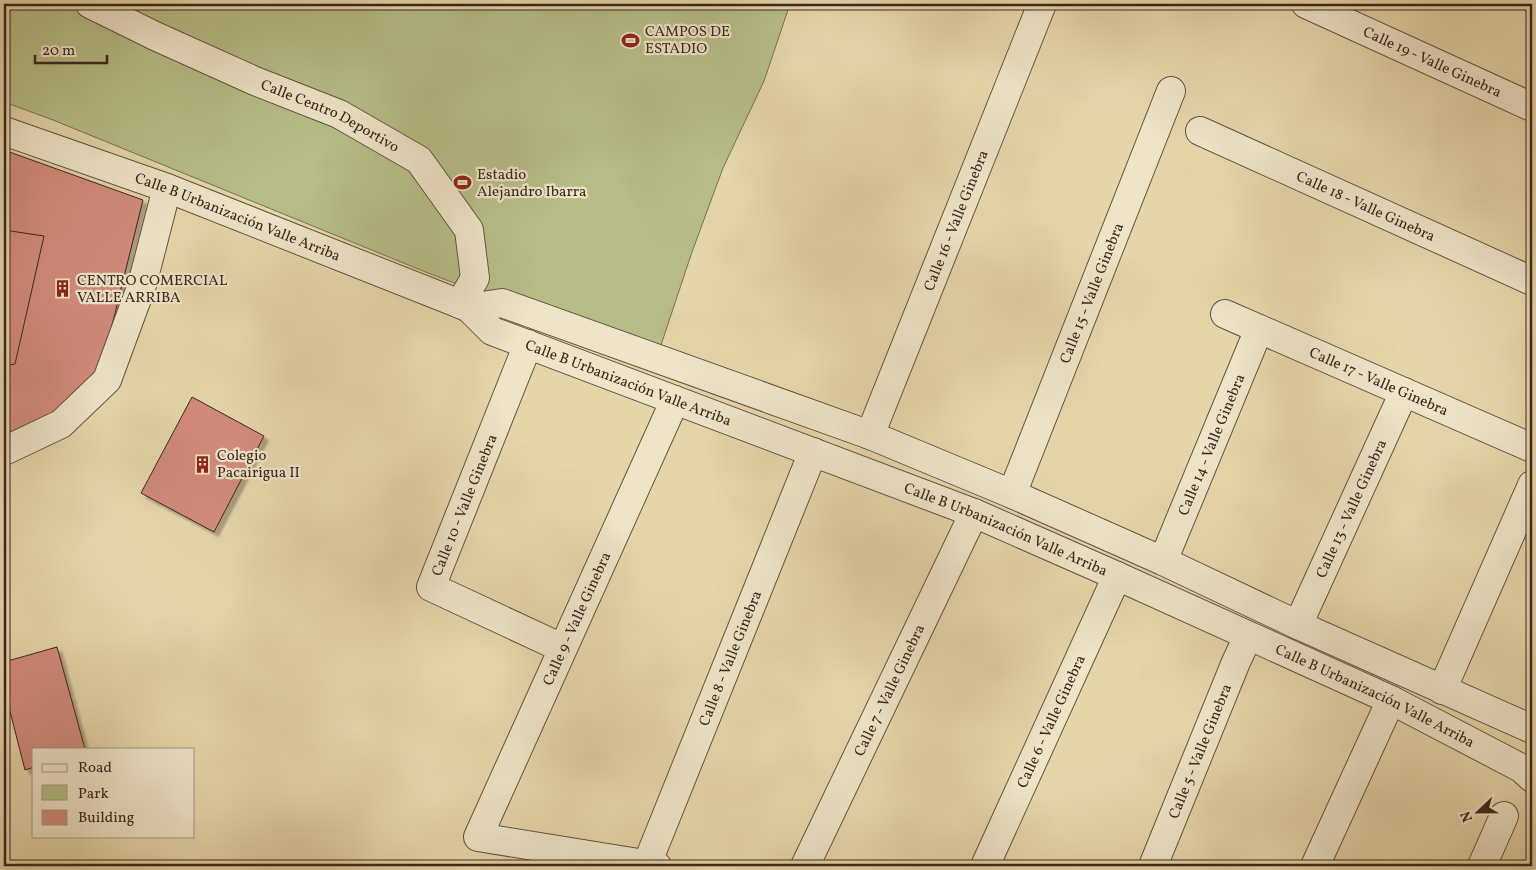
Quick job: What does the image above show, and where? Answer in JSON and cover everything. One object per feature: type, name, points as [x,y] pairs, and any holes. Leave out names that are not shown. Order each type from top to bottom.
[{"type":"street","name":"Calle Centro Deportivo","points":[[90,4],[180,48],[255,81],[339,114],[419,160],[469,230],[475,278],[464,306]]},
{"type":"street","name":"Calle 16 - Valle Ginebra","points":[[870,435],[1042,4]]},
{"type":"street","name":"Calle 19 - Valle Ginebra","points":[[1306,4],[1532,107]]},
{"type":"street","name":"Calle 15 - Valle Ginebra","points":[[1012,494],[1171,91]]},
{"type":"street","name":"Calle B Urbanización Valle Arriba","points":[[4,131],[167,188],[464,306],[492,331],[974,513],[1391,700],[1522,768],[1532,778]]},
{"type":"street","name":"Calle 18 - Valle Ginebra","points":[[1200,131],[1532,281]]},
{"type":"street","points":[[4,450],[61,424],[107,380],[142,285],[167,188]]},
{"type":"street","name":"Calle B Urbanización Valle Arriba","points":[[464,306],[502,303],[870,435],[1012,494],[1163,561],[1298,625],[1532,729]]},
{"type":"street","name":"Calle 17 - Valle Ginebra","points":[[1225,314],[1532,448]]},
{"type":"street","name":"Calle 14 - Valle Ginebra","points":[[1163,561],[1260,329]]},
{"type":"street","name":"Calle 10 - Valle Ginebra","points":[[528,344],[431,587],[562,648]]},
{"type":"street","name":"Calle 13 - Valle Ginebra","points":[[1298,625],[1404,392]]},
{"type":"street","name":"Calle 9 - Valle Ginebra","points":[[652,865],[478,837],[675,400]]},
{"type":"street","name":"Calle 8 - Valle Ginebra","points":[[652,865],[813,452]]},
{"type":"street","points":[[1442,690],[1532,485]]},
{"type":"street","name":"Calle 7 - Valle Ginebra","points":[[805,866],[974,513]]},
{"type":"street","name":"Calle 6 - Valle Ginebra","points":[[985,866],[1117,576]]},
{"type":"street","name":"Calle 5 - Valle Ginebra","points":[[1153,866],[1248,636]]},
{"type":"street","points":[[1315,866],[1391,700]]},
{"type":"street","points":[[1482,866],[1504,816]]},
{"type":"green space","name":"Estadio Alejandro Ibarra","points":[[4,4],[790,4],[764,81],[723,168],[692,252],[656,360],[428,273],[53,120],[4,102]]},
{"type":"building","name":"CENTRO COMERCIAL VALLE ARRIBA","points":[[4,150],[143,200],[99,378],[54,416],[4,436]]},
{"type":"building","name":"CENTRO COMERCIAL VALLE ARRIBA","points":[[4,230],[44,236],[15,364],[4,366]]},
{"type":"building","name":"Colegio Pacairigua II","points":[[192,397],[264,436],[214,532],[141,493]]},
{"type":"building","points":[[57,647],[85,748],[32,748],[32,768],[25,770],[4,688],[4,662]]},
{"type":"place","name":"CAMPOS DE ESTADIO","points":[[631,40]]},
{"type":"place","name":"Estadio Alejandro Ibarra","points":[[463,183]]},
{"type":"place","name":"CENTRO COMERCIAL VALLE ARRIBA","points":[[63,289]]},
{"type":"place","name":"Colegio Pacairigua II","points":[[203,464]]}]
